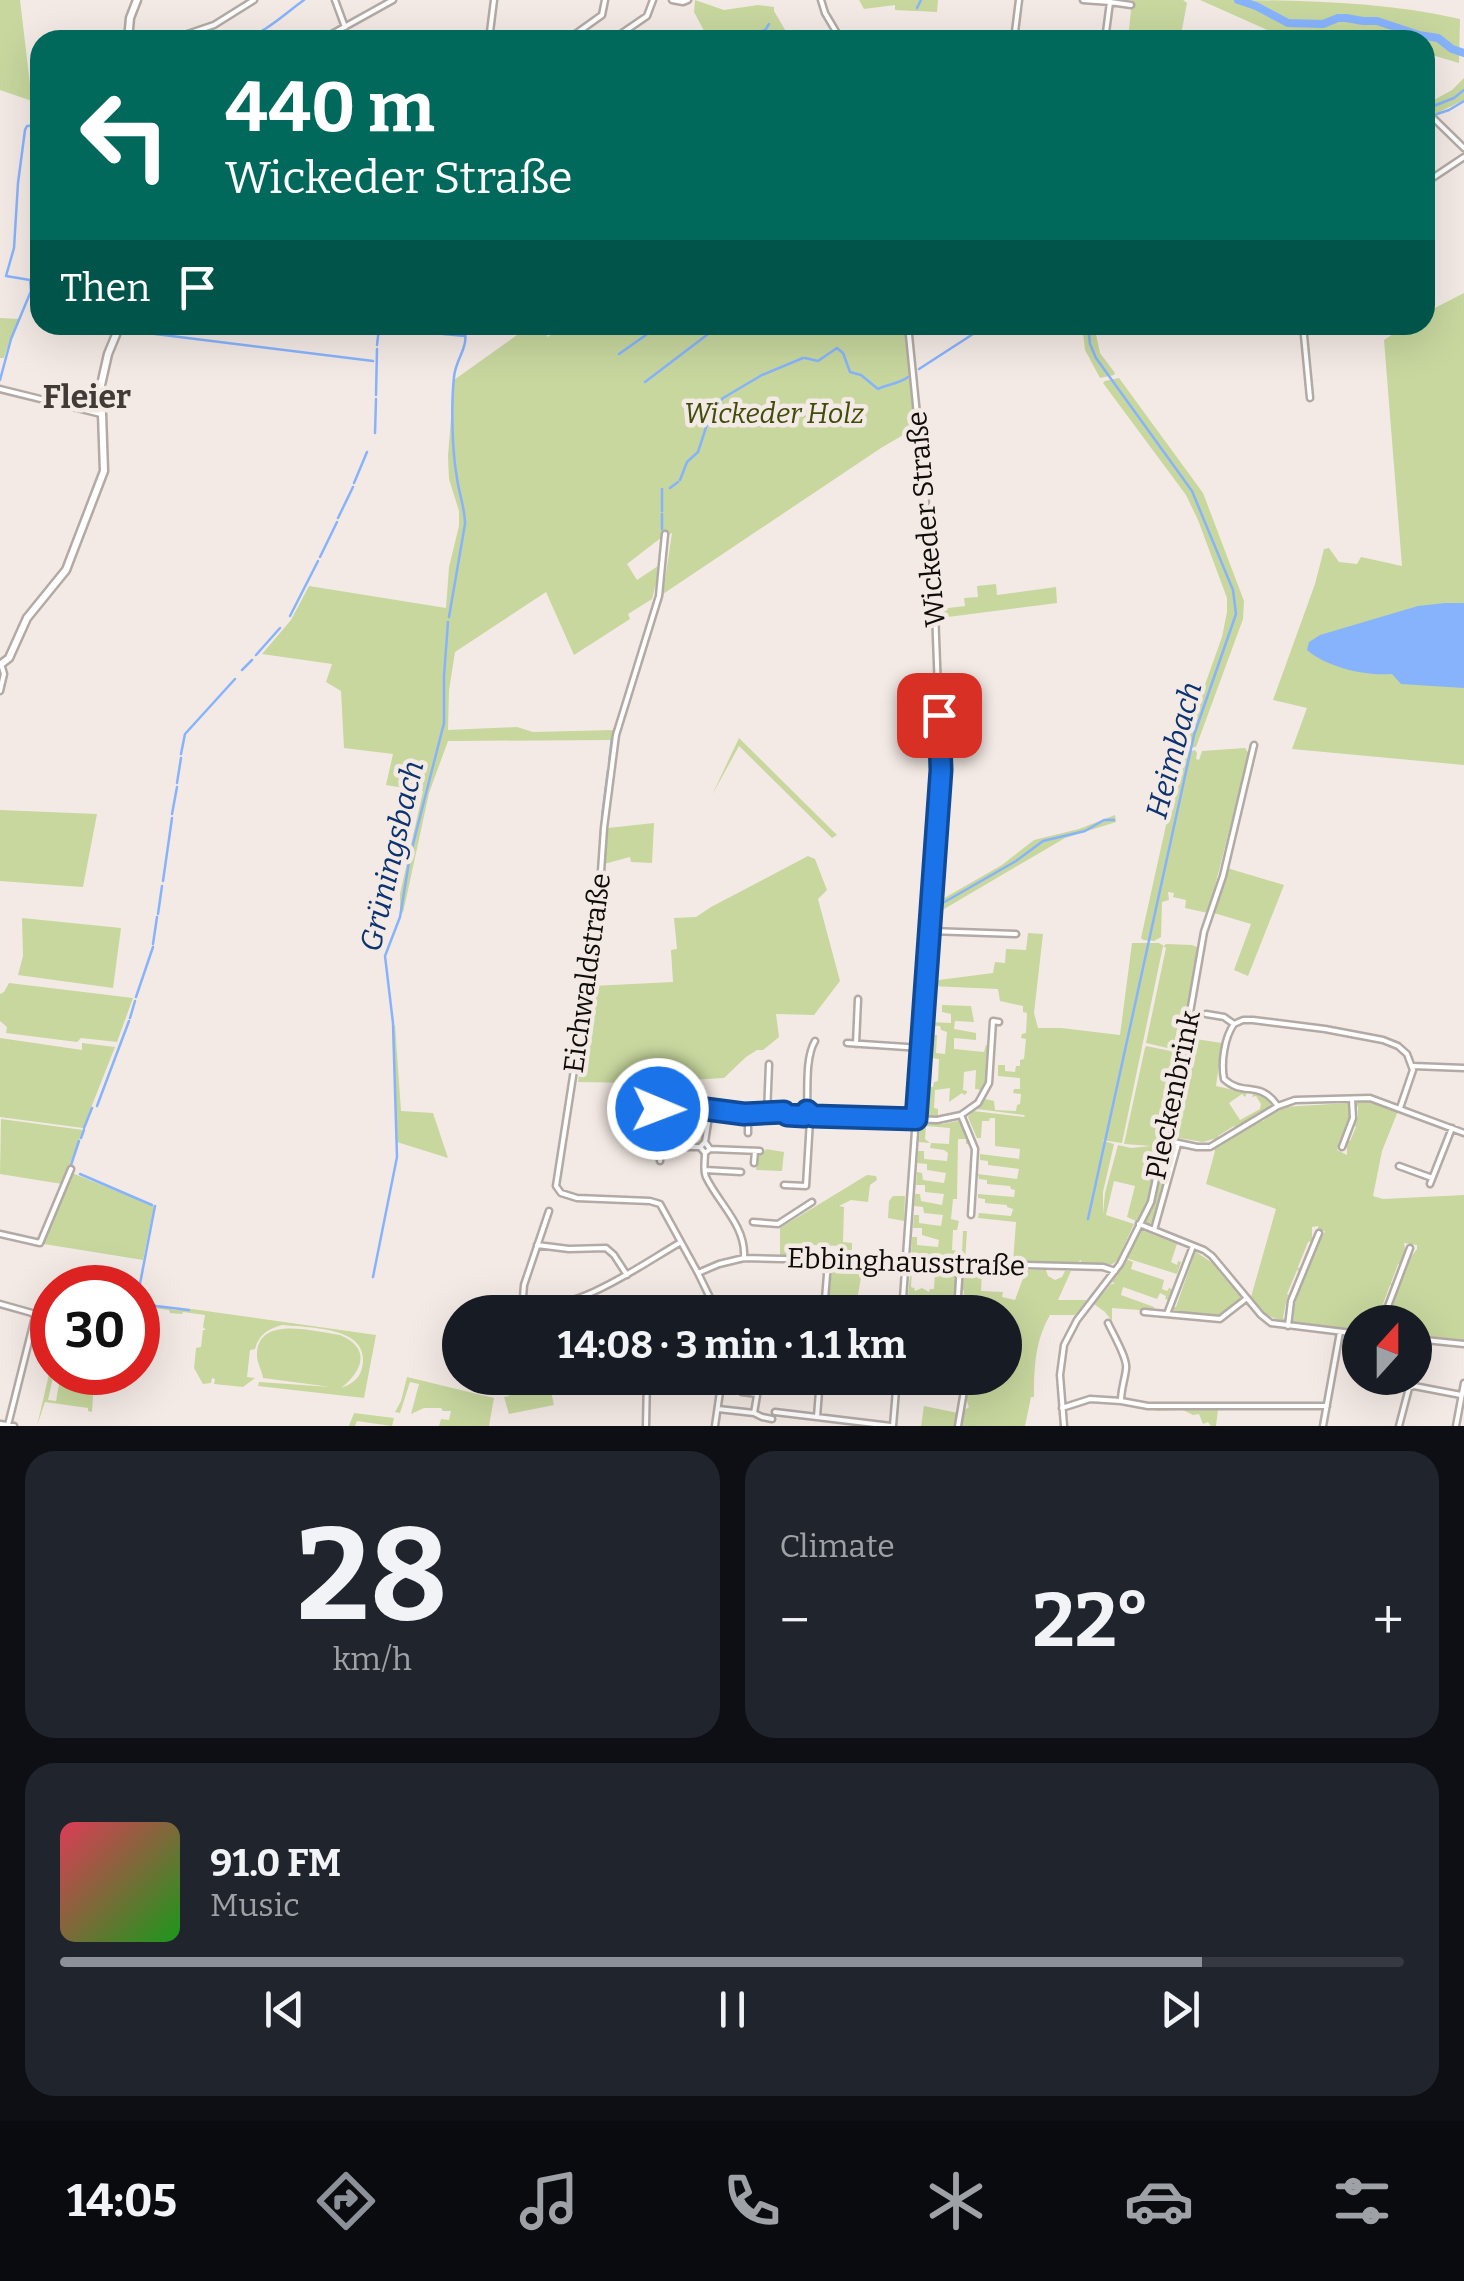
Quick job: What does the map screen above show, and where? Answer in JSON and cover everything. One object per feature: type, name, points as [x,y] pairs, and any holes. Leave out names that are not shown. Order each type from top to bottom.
[{"type":"main road","points":[[129,30],[138,0]]},
{"type":"main road","points":[[2,667],[27,618],[68,566],[104,471],[100,395],[103,371],[116,335]]},
{"type":"street","points":[[199,30],[254,0]]},
{"type":"street","points":[[335,0],[344,28]]},
{"type":"street","points":[[340,30],[394,0]]},
{"type":"street","points":[[491,30],[494,0]]},
{"type":"street","points":[[581,30],[602,15],[605,0]]},
{"type":"street","points":[[627,30],[647,16],[654,0]]},
{"type":"street","points":[[672,0],[688,0]]},
{"type":"street","points":[[821,0],[835,30]]},
{"type":"street","points":[[1015,30],[1019,0]]},
{"type":"street","points":[[1083,0],[1130,5]]},
{"type":"street","points":[[1106,30],[1110,1]]},
{"type":"street","points":[[1435,121],[1464,148]]},
{"type":"street","points":[[1435,176],[1464,156]]},
{"type":"street","name":"Wickeder Straße","points":[[903,1295],[941,770],[937,642],[909,335]]},
{"type":"street","points":[[1304,335],[1310,398]]},
{"type":"street","points":[[0,389],[101,414]]},
{"type":"street","name":"Eichwaldstraße","points":[[665,534],[658,596],[616,735],[598,915],[556,1186],[560,1193],[577,1198],[656,1202],[663,1208],[709,1295]]},
{"type":"street","points":[[0,691],[2,667]]},
{"type":"street","name":"Pleckenbrink","points":[[1064,1426],[1060,1375],[1064,1346],[1077,1320],[1115,1271],[1151,1202],[1204,932],[1223,876],[1254,745]]},
{"type":"street","points":[[930,931],[1016,934]]},
{"type":"street","points":[[856,1044],[858,999]]},
{"type":"street","points":[[1206,1014],[1224,1016],[1234,1024]]},
{"type":"street","points":[[1278,1106],[1268,1093],[1234,1086],[1224,1079],[1227,1038],[1234,1024],[1242,1020],[1325,1029],[1384,1040],[1402,1049],[1413,1066],[1400,1108]]},
{"type":"street","points":[[615,1107],[805,1113],[811,1118],[945,1120],[973,1108],[986,1089],[993,1021],[999,1022]]},
{"type":"street","points":[[805,1113],[811,1044],[815,1041]]},
{"type":"street","points":[[847,1043],[921,1048]]},
{"type":"street","points":[[767,1114],[768,1064]]},
{"type":"street","points":[[1413,1066],[1464,1068]]},
{"type":"street","points":[[1164,1140],[1210,1147],[1278,1106],[1296,1100],[1370,1098],[1464,1133]]},
{"type":"street","points":[[1342,1147],[1352,1122],[1352,1099]]},
{"type":"street","points":[[702,1144],[710,1110]]},
{"type":"street","points":[[748,1113],[748,1133]]},
{"type":"street","points":[[961,1115],[975,1150],[971,1216]]},
{"type":"street","points":[[784,1185],[806,1186],[811,1118]]},
{"type":"street","points":[[1399,1166],[1431,1181],[1452,1128]]},
{"type":"street","points":[[650,1147],[702,1144]]},
{"type":"street","points":[[702,1144],[708,1151],[757,1151],[754,1162]]},
{"type":"street","points":[[1154,1230],[1178,1144]]},
{"type":"street","points":[[660,1161],[661,1147]]},
{"type":"street","points":[[708,1151],[706,1177],[740,1231],[744,1258]]},
{"type":"street","points":[[0,1234],[40,1243],[71,1169]]},
{"type":"street","points":[[704,1170],[741,1172]]},
{"type":"street","points":[[752,1222],[778,1224],[812,1202]]},
{"type":"street","points":[[549,1211],[522,1292],[528,1306],[580,1297],[627,1275],[681,1242]]},
{"type":"street","points":[[1139,1224],[1212,1256],[1266,1320],[1340,1332],[1323,1426]]},
{"type":"street","points":[[1288,1326],[1291,1301],[1319,1233]]},
{"type":"street","points":[[537,1245],[606,1248],[627,1275]]},
{"type":"street","points":[[1167,1314],[1193,1246]]},
{"type":"street","points":[[1388,1305],[1410,1248]]},
{"type":"street","name":"Ebbinghausstraße","points":[[698,1273],[744,1258],[1103,1267],[1115,1271]]},
{"type":"street","points":[[825,1295],[828,1260]]},
{"type":"street","points":[[958,1295],[960,1264]]},
{"type":"street","points":[[1144,1312],[1220,1319],[1247,1298]]},
{"type":"street","points":[[0,1304],[35,1316],[11,1426],[0,1424]]},
{"type":"street","points":[[1108,1324],[1126,1364],[1121,1400]]},
{"type":"street","points":[[1104,1335],[1112,1332]]},
{"type":"street","points":[[1432,1341],[1464,1344]]},
{"type":"street","points":[[1456,1426],[1464,1383]]},
{"type":"street","points":[[1398,1426],[1408,1388],[1415,1386],[1462,1396]]},
{"type":"street","points":[[646,1426],[647,1395]]},
{"type":"street","points":[[715,1426],[720,1395]]},
{"type":"street","points":[[754,1412],[757,1395]]},
{"type":"street","points":[[817,1417],[819,1395]]},
{"type":"street","points":[[718,1409],[754,1412],[762,1418],[817,1417],[892,1426],[895,1395]]},
{"type":"street","points":[[958,1426],[963,1395]]},
{"type":"street","points":[[1062,1408],[1090,1399],[1145,1406],[1327,1406]]},
{"type":"green space","points":[[0,0],[20,0],[30,100],[0,90]]},
{"type":"green space","points":[[695,0],[724,10],[774,7],[785,30],[704,30],[694,12]]},
{"type":"green space","points":[[859,0],[938,0],[937,12],[895,10],[895,5],[864,9]]},
{"type":"green space","points":[[1132,0],[1187,3],[1182,30],[1129,30]]},
{"type":"green space","points":[[1200,0],[1364,5],[1460,19],[1459,63],[1435,56],[1435,30],[1268,30]]},
{"type":"green space","points":[[1464,78],[1464,100],[1435,114],[1435,99]]},
{"type":"green space","points":[[1464,293],[1464,765],[1292,749],[1307,708],[1273,700],[1324,549],[1329,548],[1339,562],[1357,564],[1361,557],[1402,566],[1384,340],[1392,335],[1435,335],[1435,308]]},
{"type":"green space","points":[[0,318],[20,319],[4,358],[0,358]]},
{"type":"green space","name":"Wickeder Holz","points":[[517,335],[906,335],[915,428],[663,594],[672,533],[662,537],[627,564],[637,580],[661,564],[652,599],[628,614],[630,619],[574,655],[546,592],[455,652],[448,730],[614,730],[612,740],[448,741],[429,793],[403,913],[400,894],[423,791],[386,785],[393,754],[344,748],[341,691],[326,682],[332,664],[262,654],[291,620],[309,586],[446,608],[449,567],[459,526],[448,456],[454,380]]},
{"type":"green space","points":[[1083,335],[1096,335],[1100,353],[1114,375],[1100,378],[1085,350]]},
{"type":"green space","points":[[1119,378],[1203,493],[1244,601],[1243,619],[1196,747],[1183,746],[1222,637],[1227,598],[1186,495],[1103,383]]},
{"type":"green space","points":[[996,584],[997,595],[1056,587],[1057,603],[940,618],[940,609],[965,606],[964,598],[978,597],[977,586]]},
{"type":"green space","points":[[739,738],[837,835],[832,838],[739,746],[712,795]]},
{"type":"green space","points":[[1245,748],[1249,754],[1208,913],[1185,908],[1186,900],[1168,892],[1169,900],[1162,902],[1161,937],[1143,940],[1182,753],[1195,750],[1199,760],[1202,751]]},
{"type":"green space","points":[[0,810],[97,814],[83,887],[0,881]]},
{"type":"green space","points":[[1115,815],[1116,822],[1065,838],[939,912],[939,901],[1002,865],[1034,840]]},
{"type":"green space","points":[[654,823],[652,863],[631,862],[630,857],[604,864],[608,828]]},
{"type":"green space","points":[[808,856],[815,859],[827,890],[818,899],[840,981],[814,1015],[776,1014],[779,1037],[746,1057],[724,1078],[578,1082],[592,986],[673,982],[671,950],[677,949],[674,918],[696,917]]},
{"type":"green space","points":[[1227,868],[1284,885],[1248,976],[1234,970],[1251,924],[1214,913]]},
{"type":"green space","points":[[22,918],[121,928],[113,988],[18,975],[23,956]]},
{"type":"green space","points":[[1028,933],[1043,934],[1034,1013],[1038,1028],[1120,1035],[1132,943],[1199,948],[1184,1044],[1178,1043],[1176,1050],[1146,1043],[1166,948],[1163,946],[1122,1143],[1101,1140],[1114,1144],[1103,1192],[1103,1214],[1118,1145],[1151,1146],[1124,1144],[1145,1048],[1180,1053],[1166,1125],[1160,1128],[1155,1147],[1159,1152],[1149,1200],[1138,1222],[1127,1217],[1135,1186],[1114,1181],[1106,1215],[1134,1224],[1117,1261],[1109,1266],[1081,1260],[1013,1262],[1016,1222],[978,1218],[979,1213],[1011,1216],[1013,1209],[985,1203],[978,1194],[1014,1197],[1015,1190],[987,1184],[978,1174],[1017,1179],[1019,1169],[988,1165],[988,1161],[980,1160],[980,1154],[1019,1159],[1020,1149],[995,1146],[995,1118],[982,1121],[981,1138],[977,1138],[968,1117],[973,1111],[1025,1117],[977,1109],[985,1099],[994,1101],[995,1110],[1016,1111],[1020,1104],[1021,1094],[1013,1093],[1020,1089],[1020,1078],[998,1076],[998,1065],[1015,1072],[1024,1059],[1026,1039],[1021,1038],[1026,1033],[1027,1013],[1023,1006],[1000,1001],[998,989],[931,986],[931,981],[993,973],[995,962],[1005,963],[1006,949],[1026,950]]},
{"type":"green space","points":[[9,983],[133,998],[117,1042],[81,1038],[77,1042],[6,1033],[7,1027],[0,1021],[0,994]]},
{"type":"green space","points":[[942,1005],[971,1006],[974,1022],[955,1021],[954,1029],[976,1033],[976,1040],[954,1038],[954,1049],[984,1052],[988,1045],[985,1083],[982,1090],[975,1089],[976,1070],[964,1072],[963,1090],[967,1093],[949,1102],[950,1088],[935,1090],[938,1117],[923,1116],[923,1087],[933,1087],[938,1081],[939,1059],[931,1058],[929,1079],[924,1079],[927,1035],[937,1035],[936,1053],[945,1054],[947,1032],[928,1022],[951,1023],[951,1014],[942,1012]]},
{"type":"green space","points":[[392,1025],[401,1111],[433,1113],[448,1158],[397,1142]]},
{"type":"green space","points":[[0,1038],[82,1050],[82,1043],[115,1047],[83,1128],[0,1117]]},
{"type":"green space","points":[[1189,1038],[1222,1043],[1216,1086],[1247,1093],[1229,1103],[1240,1120],[1260,1109],[1261,1104],[1253,1094],[1266,1096],[1271,1103],[1216,1141],[1178,1141],[1167,1135],[1175,1098],[1179,1098]]},
{"type":"green space","points":[[1357,1102],[1398,1111],[1382,1151],[1373,1196],[1383,1199],[1464,1195],[1464,1340],[1432,1337],[1432,1305],[1393,1305],[1417,1245],[1404,1243],[1406,1253],[1402,1265],[1398,1264],[1384,1305],[1342,1305],[1342,1328],[1293,1322],[1300,1287],[1325,1231],[1318,1230],[1318,1226],[1312,1227],[1312,1241],[1308,1242],[1298,1267],[1301,1271],[1297,1270],[1287,1294],[1290,1296],[1283,1318],[1286,1321],[1265,1314],[1251,1297],[1276,1209],[1206,1184],[1213,1149],[1283,1107],[1348,1103],[1349,1118],[1337,1150],[1347,1155],[1347,1140],[1350,1141],[1356,1127],[1354,1118],[1358,1118]]},
{"type":"green space","points":[[1,1119],[83,1130],[62,1184],[0,1174]]},
{"type":"green space","points":[[958,1121],[971,1144],[958,1139],[957,1199],[953,1199],[951,1219],[959,1221],[957,1230],[953,1230],[952,1250],[962,1252],[963,1231],[967,1231],[965,1261],[914,1259],[912,1237],[917,1237],[917,1245],[938,1247],[939,1240],[922,1235],[922,1228],[913,1228],[914,1215],[919,1215],[919,1223],[941,1226],[943,1215],[924,1213],[923,1207],[914,1206],[915,1194],[920,1194],[921,1201],[942,1205],[944,1194],[925,1192],[925,1185],[916,1185],[917,1172],[922,1173],[923,1180],[944,1183],[946,1173],[927,1170],[927,1164],[917,1163],[918,1151],[924,1151],[924,1159],[947,1161],[948,1153],[930,1148],[931,1143],[949,1144],[950,1128],[926,1126],[925,1139],[930,1143],[919,1142],[920,1125]]},
{"type":"green space","points":[[1170,1145],[1173,1151],[1153,1222],[1148,1225],[1144,1222],[1152,1204],[1164,1148]]},
{"type":"green space","points":[[766,1149],[784,1152],[782,1171],[756,1170],[758,1153]]},
{"type":"green space","points":[[72,1173],[154,1206],[143,1260],[44,1244]]},
{"type":"green space","points":[[867,1175],[876,1176],[877,1180],[870,1185],[868,1202],[851,1200],[839,1206],[844,1207],[843,1242],[852,1243],[852,1257],[841,1256],[841,1246],[813,1245],[812,1256],[780,1255],[780,1228]]},
{"type":"green space","points":[[893,1196],[905,1196],[904,1221],[888,1218]]},
{"type":"green space","points":[[1141,1230],[1177,1244],[1171,1262],[1181,1262],[1177,1274],[1126,1258]]},
{"type":"green space","points":[[1196,1252],[1211,1262],[1241,1298],[1219,1317],[1173,1312],[1193,1258],[1190,1257]]},
{"type":"green space","points":[[1126,1259],[1133,1262],[1131,1269],[1164,1280],[1162,1289],[1172,1289],[1168,1300],[1160,1293],[1157,1299],[1123,1287],[1121,1295],[1154,1307],[1153,1311],[1112,1308],[1112,1321],[1094,1304],[1115,1284],[1112,1282]]},
{"type":"green space","points":[[832,1265],[863,1266],[858,1295],[829,1295]]},
{"type":"green space","points":[[911,1267],[918,1270],[912,1270],[911,1287],[929,1292],[934,1289],[935,1272],[930,1267],[956,1270],[955,1295],[908,1295]]},
{"type":"green space","points":[[964,1268],[986,1269],[982,1271],[981,1291],[1003,1292],[964,1295]]},
{"type":"green space","points":[[1026,1270],[1046,1270],[1055,1280],[1071,1271],[1058,1300],[1087,1300],[1075,1315],[1050,1315],[1045,1325],[1036,1354],[1034,1397],[1025,1426],[961,1426],[963,1411],[969,1407],[967,1395],[1022,1395],[1022,1295],[1017,1295]]},
{"type":"green space","points":[[160,1307],[376,1335],[364,1398],[258,1386],[259,1382],[331,1387],[263,1378],[257,1358],[260,1342],[267,1334],[290,1328],[340,1335],[357,1347],[358,1368],[341,1388],[361,1372],[363,1354],[358,1344],[348,1337],[322,1329],[283,1325],[265,1333],[255,1349],[250,1350],[247,1377],[255,1378],[243,1387],[214,1384],[212,1378],[211,1383],[203,1384],[194,1368],[196,1348],[201,1347],[206,1330],[205,1315]]},
{"type":"green space","points":[[407,1377],[442,1385],[442,1395],[494,1398],[489,1426],[439,1426],[441,1419],[449,1420],[451,1411],[441,1408],[424,1408],[411,1414],[419,1384],[410,1382],[400,1413],[395,1412]]},
{"type":"green space","points":[[44,1395],[56,1401],[57,1395],[93,1395],[92,1412],[88,1408],[45,1402],[37,1426]]},
{"type":"green space","points":[[552,1395],[554,1405],[509,1414],[504,1397]]},
{"type":"green space","points":[[924,1406],[958,1413],[955,1426],[921,1426]]},
{"type":"green space","points":[[1218,1409],[1216,1426],[1203,1424],[1199,1414],[1156,1411]]},
{"type":"green space","points":[[354,1413],[394,1418],[392,1426],[357,1421],[355,1426],[349,1426]]},
{"type":"water","points":[[1464,603],[1464,688],[1401,684],[1392,674],[1348,669],[1325,662],[1307,650],[1309,642],[1320,635],[1418,606]]},
{"type":"waterway","points":[[263,30],[304,0]]},
{"type":"waterway","points":[[917,8],[921,0]]},
{"type":"waterway","points":[[1238,0],[1288,23],[1323,24],[1346,18],[1377,21],[1404,30]]},
{"type":"waterway","points":[[764,30],[769,24]]},
{"type":"waterway","points":[[1435,38],[1464,53]]},
{"type":"waterway","name":"Heimbach","points":[[1435,105],[1464,90]]},
{"type":"waterway","points":[[1437,114],[1464,101]]},
{"type":"waterway","points":[[30,126],[25,130],[14,248],[6,276],[30,280]]},
{"type":"waterway","points":[[0,380],[11,339],[30,293]]},
{"type":"waterway","points":[[163,335],[373,361]]},
{"type":"waterway","points":[[377,345],[378,335]]},
{"type":"waterway","points":[[454,335],[465,336]]},
{"type":"waterway","name":"Grüningsbach","points":[[449,617],[465,524],[455,467],[452,414],[455,370],[465,335]]},
{"type":"waterway","points":[[619,354],[646,335]]},
{"type":"waterway","points":[[645,382],[707,335]]},
{"type":"waterway","points":[[919,369],[972,335]]},
{"type":"waterway","name":"Heimbach","points":[[1088,1219],[1194,735],[1236,614],[1233,590],[1192,491],[1096,358],[1089,335]]},
{"type":"waterway","points":[[805,358],[818,361],[837,348],[850,372],[861,375],[878,389],[908,377]]},
{"type":"waterway","points":[[376,395],[377,349]]},
{"type":"waterway","points":[[680,480],[687,462],[698,452],[711,412],[723,398],[762,375],[803,358]]},
{"type":"waterway","points":[[375,433],[376,399]]},
{"type":"waterway","points":[[354,483],[367,452]]},
{"type":"waterway","points":[[670,488],[678,482]]},
{"type":"waterway","points":[[338,518],[353,487]]},
{"type":"waterway","points":[[662,489],[662,511]]},
{"type":"waterway","points":[[662,514],[662,529]]},
{"type":"waterway","points":[[320,557],[337,522]]},
{"type":"waterway","points":[[290,616],[318,561]]},
{"type":"waterway","name":"Grüningsbach","points":[[373,1277],[397,1157],[393,1023],[385,956],[400,917],[410,856],[444,723],[448,622]]},
{"type":"waterway","points":[[256,655],[280,628]]},
{"type":"waterway","points":[[242,670],[252,660]]},
{"type":"waterway","points":[[181,754],[185,734],[235,679]]},
{"type":"waterway","points":[[613,734],[630,685]]},
{"type":"waterway","points":[[609,763],[612,738]]},
{"type":"waterway","points":[[177,783],[181,758]]},
{"type":"waterway","points":[[602,817],[608,770]]},
{"type":"waterway","points":[[172,814],[177,787]]},
{"type":"waterway","points":[[163,881],[172,818]]},
{"type":"waterway","points":[[941,904],[1043,841],[1114,820]]},
{"type":"waterway","points":[[600,841],[602,821]]},
{"type":"waterway","points":[[599,862],[600,846]]},
{"type":"waterway","points":[[598,879],[599,866]]},
{"type":"waterway","points":[[596,906],[598,883]]},
{"type":"waterway","points":[[158,914],[162,886]]},
{"type":"waterway","points":[[592,939],[596,910]]},
{"type":"waterway","points":[[153,944],[157,917]]},
{"type":"waterway","points":[[587,972],[592,944]]},
{"type":"waterway","points":[[136,997],[153,947]]},
{"type":"waterway","points":[[582,1002],[586,979]]},
{"type":"waterway","points":[[130,1018],[135,1001]]},
{"type":"waterway","points":[[97,1106],[129,1021]]},
{"type":"waterway","points":[[84,1128],[92,1108]]},
{"type":"waterway","points":[[81,1138],[84,1130]]},
{"type":"waterway","points":[[71,1165],[79,1141]]},
{"type":"waterway","points":[[80,1174],[152,1205]]},
{"type":"waterway","points":[[144,1265],[155,1206]]},
{"type":"waterway","points":[[160,1306],[189,1310]]},
{"type":"district","name":"Fleier","points":[[87,397]]},
{"type":"route","points":[[658,1109],[784,1112],[804,1116],[807,1111],[813,1116],[916,1119],[941,770],[939,715]]}]
